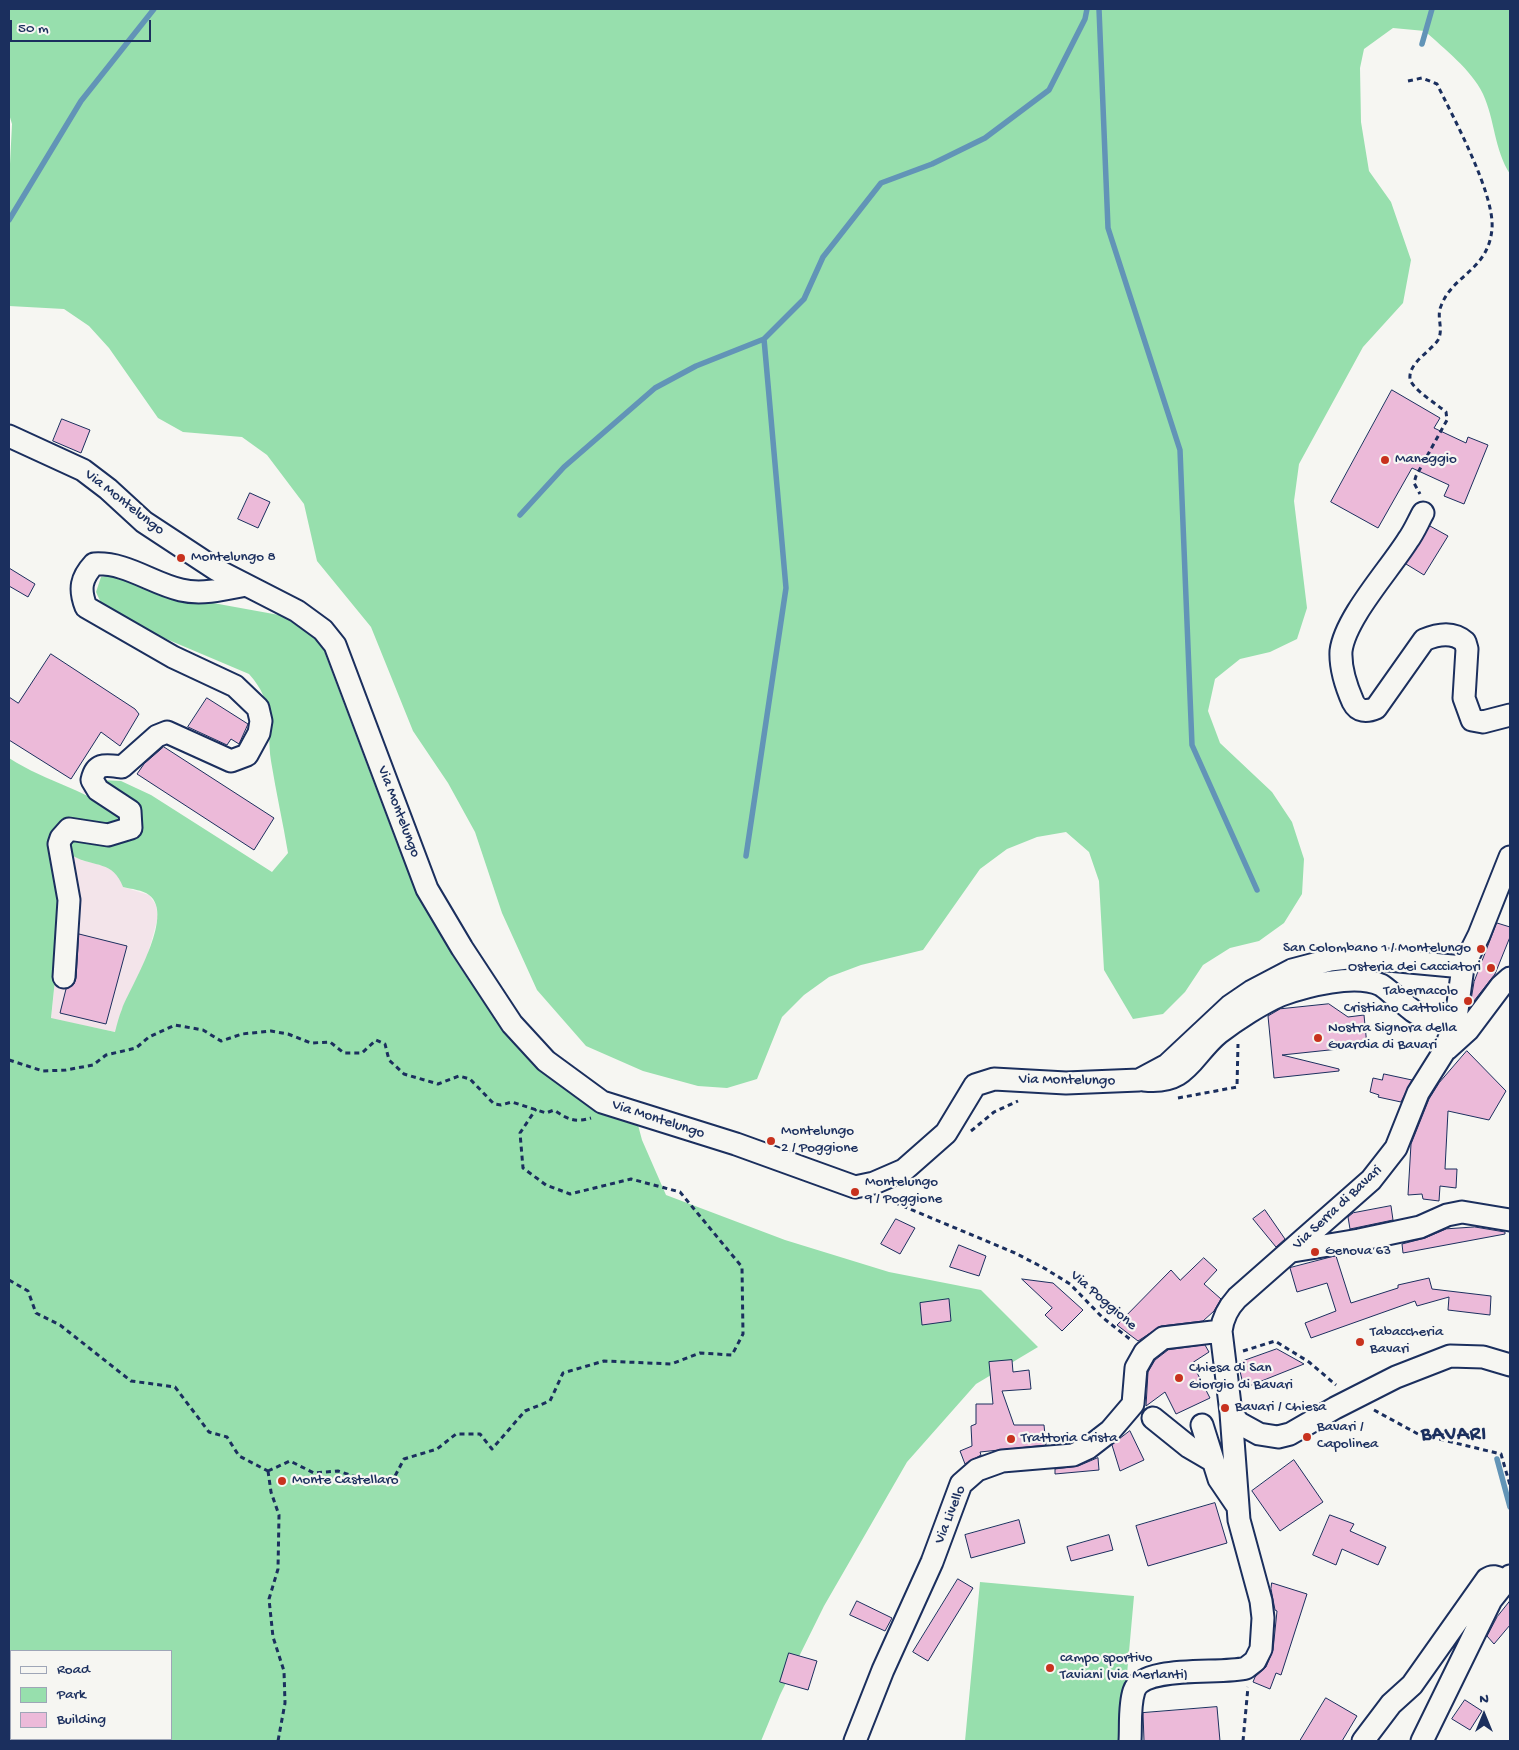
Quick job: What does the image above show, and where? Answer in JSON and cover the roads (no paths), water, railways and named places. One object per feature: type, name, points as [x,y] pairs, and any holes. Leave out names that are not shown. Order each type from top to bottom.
[{"type":"street","name":"Via Montelungo","points":[[9,436],[83,470],[108,489],[144,522],[218,570],[296,611],[323,630],[335,645],[427,889],[457,940],[512,1024],[546,1061],[602,1102],[736,1144],[855,1187],[874,1183],[904,1170],[946,1133],[975,1085],[994,1079],[1066,1083],[1139,1080],[1167,1065],[1230,1006],[1252,991],[1292,970],[1330,960],[1356,957],[1463,968]]},
{"type":"street","points":[[1423,513],[1409,540],[1352,621],[1341,650],[1343,678],[1346,685],[1355,705],[1360,710],[1369,712],[1376,708],[1424,640],[1438,635],[1453,635],[1465,642],[1467,648],[1464,698],[1472,720],[1483,722],[1510,715]]},
{"type":"street","points":[[64,976],[69,900],[60,844],[61,838],[69,829],[108,835],[131,828],[130,812],[98,790],[92,780],[97,768],[102,764],[122,767],[157,736],[167,732],[231,761],[247,755],[259,733],[261,721],[258,708],[235,686],[173,657],[86,607],[81,593],[83,575],[94,564],[109,563],[182,590],[219,591],[246,585]]},
{"type":"street","name":"Via Serra di Bavari","points":[[1130,1741],[1134,1690],[1142,1681],[1162,1674],[1240,1670],[1251,1665],[1261,1648],[1262,1601],[1239,1520],[1231,1413],[1224,1367],[1221,1331],[1228,1308],[1293,1251],[1385,1164],[1396,1148],[1418,1093],[1445,1050],[1456,1018],[1463,968],[1479,934],[1510,854]]},
{"type":"street","points":[[1445,1050],[1468,1030],[1501,986],[1510,978]]},
{"type":"street","points":[[1139,1080],[1158,1082],[1172,1079],[1191,1064],[1220,1033],[1262,1004],[1282,995],[1337,981],[1370,982],[1381,985],[1418,1016],[1433,1020],[1456,1018]]},
{"type":"street","points":[[1293,1251],[1420,1227],[1447,1215],[1462,1212],[1510,1220]]},
{"type":"street","name":"Via Livello","points":[[855,1741],[883,1670],[932,1562],[961,1484],[977,1470],[1002,1462],[1073,1455],[1088,1448],[1126,1415],[1135,1396],[1136,1368],[1145,1352],[1163,1338],[1221,1331]]},
{"type":"street","points":[[1231,1413],[1240,1423],[1259,1434],[1278,1437],[1290,1434],[1335,1408],[1396,1377],[1450,1356],[1483,1357],[1510,1365]]},
{"type":"street","points":[[1154,1418],[1188,1447],[1213,1462]]},
{"type":"street","points":[[1202,1425],[1219,1479],[1238,1506]]},
{"type":"street","points":[[1363,1741],[1391,1704],[1412,1685],[1487,1579],[1491,1576],[1508,1579],[1491,1600],[1422,1741]]},
{"type":"waterway","points":[[9,220],[81,101],[154,9]]},
{"type":"waterway","points":[[520,515],[564,467],[655,388],[696,366],[764,339],[804,299],[823,257],[881,183],[932,164],[985,138],[1049,90],[1085,19],[1087,9]]},
{"type":"waterway","points":[[1099,9],[1108,228],[1180,450],[1192,745],[1257,890]]},
{"type":"waterway","points":[[1422,44],[1432,9]]},
{"type":"waterway","points":[[746,856],[786,588],[764,339]]},
{"type":"waterway","points":[[1497,1459],[1510,1507]]},
{"type":"place","name":"Maneggio","points":[[1385,460]]},
{"type":"place","name":"Montelungo 8","points":[[181,558]]},
{"type":"place","name":"San Colombano 1 / Montelungo","points":[[1481,949]]},
{"type":"place","name":"Osteria dei Cacciatori","points":[[1491,968]]},
{"type":"place","name":"Tabernacolo Cristiano Cattolico","points":[[1468,1001]]},
{"type":"place","name":"Nostra Signora della Guardia di Bavari","points":[[1318,1038]]},
{"type":"place","name":"Montelungo 2 / Poggione","points":[[771,1141]]},
{"type":"place","name":"Montelungo 9 / Poggione","points":[[855,1192]]},
{"type":"place","name":"Genova 63","points":[[1315,1252]]},
{"type":"place","name":"Tabaccheria Bavari","points":[[1360,1342]]},
{"type":"place","name":"Chiesa di San Giorgio di Bavari","points":[[1179,1378]]},
{"type":"place","name":"Bavari / Chiesa","points":[[1225,1408]]},
{"type":"place","name":"Bavari / Capolinea","points":[[1307,1437]]},
{"type":"place","name":"Trattoria Crista","points":[[1011,1439]]},
{"type":"place","name":"Monte Castellaro","points":[[282,1481]]},
{"type":"place","name":"campo sportivo Taviani (via Merlanti)","points":[[1050,1668]]},
{"type":"district","name":"BAVARI","points":[[1454,1436]]}]
